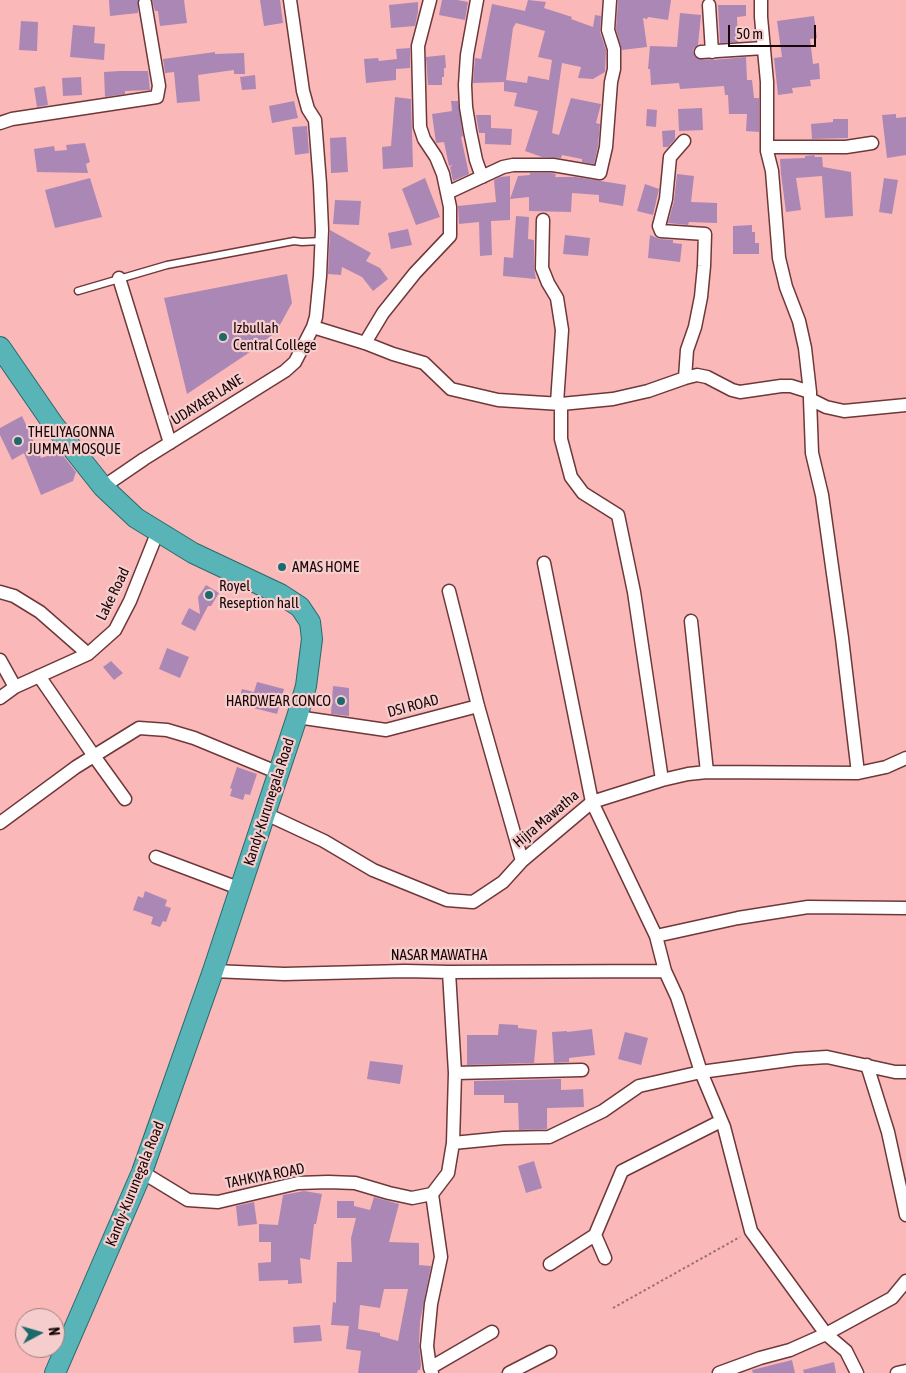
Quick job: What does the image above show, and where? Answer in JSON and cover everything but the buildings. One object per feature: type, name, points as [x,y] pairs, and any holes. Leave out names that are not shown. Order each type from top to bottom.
[{"type":"highway","name":"Kandy-Kurunegala Road","points":[[0,347],[53,424],[103,487],[136,518],[193,553],[280,594],[300,607],[310,622],[312,639],[306,686],[297,717],[213,971],[142,1172],[55,1373]]},
{"type":"street","name":"UDAYAER LANE","points":[[103,487],[285,371],[295,362],[313,327],[318,300],[321,241],[320,184],[315,120],[308,109],[304,91],[290,0]]},
{"type":"street","points":[[365,343],[383,313],[415,273],[450,236],[450,207],[442,174],[436,157],[424,139],[420,127],[418,46],[430,0]]},
{"type":"street","points":[[477,0],[467,55],[465,85],[470,131],[476,160],[482,177]]},
{"type":"street","points":[[447,193],[513,165],[553,165],[600,173],[606,147],[611,82],[614,68],[614,49],[608,30],[610,0]]},
{"type":"street","points":[[761,0],[767,82],[767,147],[772,171],[779,258],[805,348],[810,396],[812,453],[824,504],[858,773]]},
{"type":"street","points":[[0,122],[157,97],[159,86],[145,3]]},
{"type":"street","points":[[709,5],[706,52],[764,48]]},
{"type":"street","points":[[684,141],[670,157],[666,199],[659,226],[661,232],[705,234],[704,266],[700,297],[695,327],[687,350],[685,378]]},
{"type":"street","points":[[767,147],[846,147],[872,143]]},
{"type":"street","points":[[544,220],[542,268],[557,298],[562,330],[559,404],[561,439],[571,477],[583,493],[618,515],[634,592],[662,780]]},
{"type":"street","points":[[119,278],[170,443]]},
{"type":"street","points":[[313,327],[424,363],[452,389],[498,400],[559,404],[620,398],[697,375],[707,377],[740,392],[791,386],[826,407],[844,410],[906,405]]},
{"type":"street","name":"Lake Road","points":[[0,698],[15,687],[88,654],[116,630],[130,601],[158,531]]},
{"type":"street","points":[[544,563],[592,802],[656,936],[665,971],[677,997],[701,1072],[721,1121],[751,1231],[826,1334],[846,1351],[857,1373]]},
{"type":"street","points":[[449,590],[478,706],[522,861]]},
{"type":"street","points":[[0,592],[14,596],[40,612],[88,654]]},
{"type":"street","points":[[691,621],[707,772]]},
{"type":"street","points":[[0,660],[15,687]]},
{"type":"street","points":[[39,676],[125,799]]},
{"type":"street","name":"DSI ROAD","points":[[297,717],[386,730],[478,706]]},
{"type":"street","points":[[0,823],[76,767],[139,728],[167,730],[194,738],[279,773]]},
{"type":"street","name":"Hijra Mawatha","points":[[266,814],[324,842],[373,870],[447,900],[473,902],[503,882],[522,861],[592,802],[662,780],[688,774],[707,772],[858,773],[886,767],[906,758]]},
{"type":"street","points":[[156,857],[241,889]]},
{"type":"street","points":[[656,936],[738,918],[808,907],[906,908]]},
{"type":"street","name":"NASAR MAWATHA","points":[[213,971],[284,974],[405,971],[665,971]]},
{"type":"street","points":[[449,972],[455,1073],[453,1143],[448,1173],[432,1194],[441,1257],[431,1304],[427,1346],[431,1370],[492,1332]]},
{"type":"street","points":[[453,1143],[504,1138],[549,1137],[603,1111],[639,1086],[701,1072],[796,1059],[827,1057],[894,1072],[906,1072]]},
{"type":"street","points":[[867,1065],[888,1132],[906,1215]]},
{"type":"street","points":[[455,1073],[582,1070]]},
{"type":"street","points":[[550,1264],[595,1235],[622,1171],[721,1121]]},
{"type":"street","name":"TAHKIYA ROAD","points":[[142,1172],[188,1200],[218,1202],[298,1184],[328,1182],[355,1183],[412,1198],[432,1194]]},
{"type":"street","points":[[595,1235],[605,1258]]},
{"type":"street","points":[[719,1373],[760,1358],[790,1350],[826,1334],[892,1298],[906,1282]]},
{"type":"street","points":[[510,1373],[550,1352]]},
{"type":"street","points":[[897,1373],[906,1371]]},
{"type":"lane","points":[[78,291],[167,266],[267,245],[294,240],[302,242],[321,241]]},
{"type":"path","points":[[613,1308],[751,1231]]},
{"type":"place","name":"Izbullah Central College","points":[[223,337]]},
{"type":"place","name":"THELIYAGONNA JUMMA MOSQUE","points":[[18,441]]},
{"type":"place","name":"AMAS HOME","points":[[282,567]]},
{"type":"place","name":"Royel Reseption hall","points":[[209,595]]},
{"type":"place","name":"HARDWEAR CONCO","points":[[341,701]]}]
